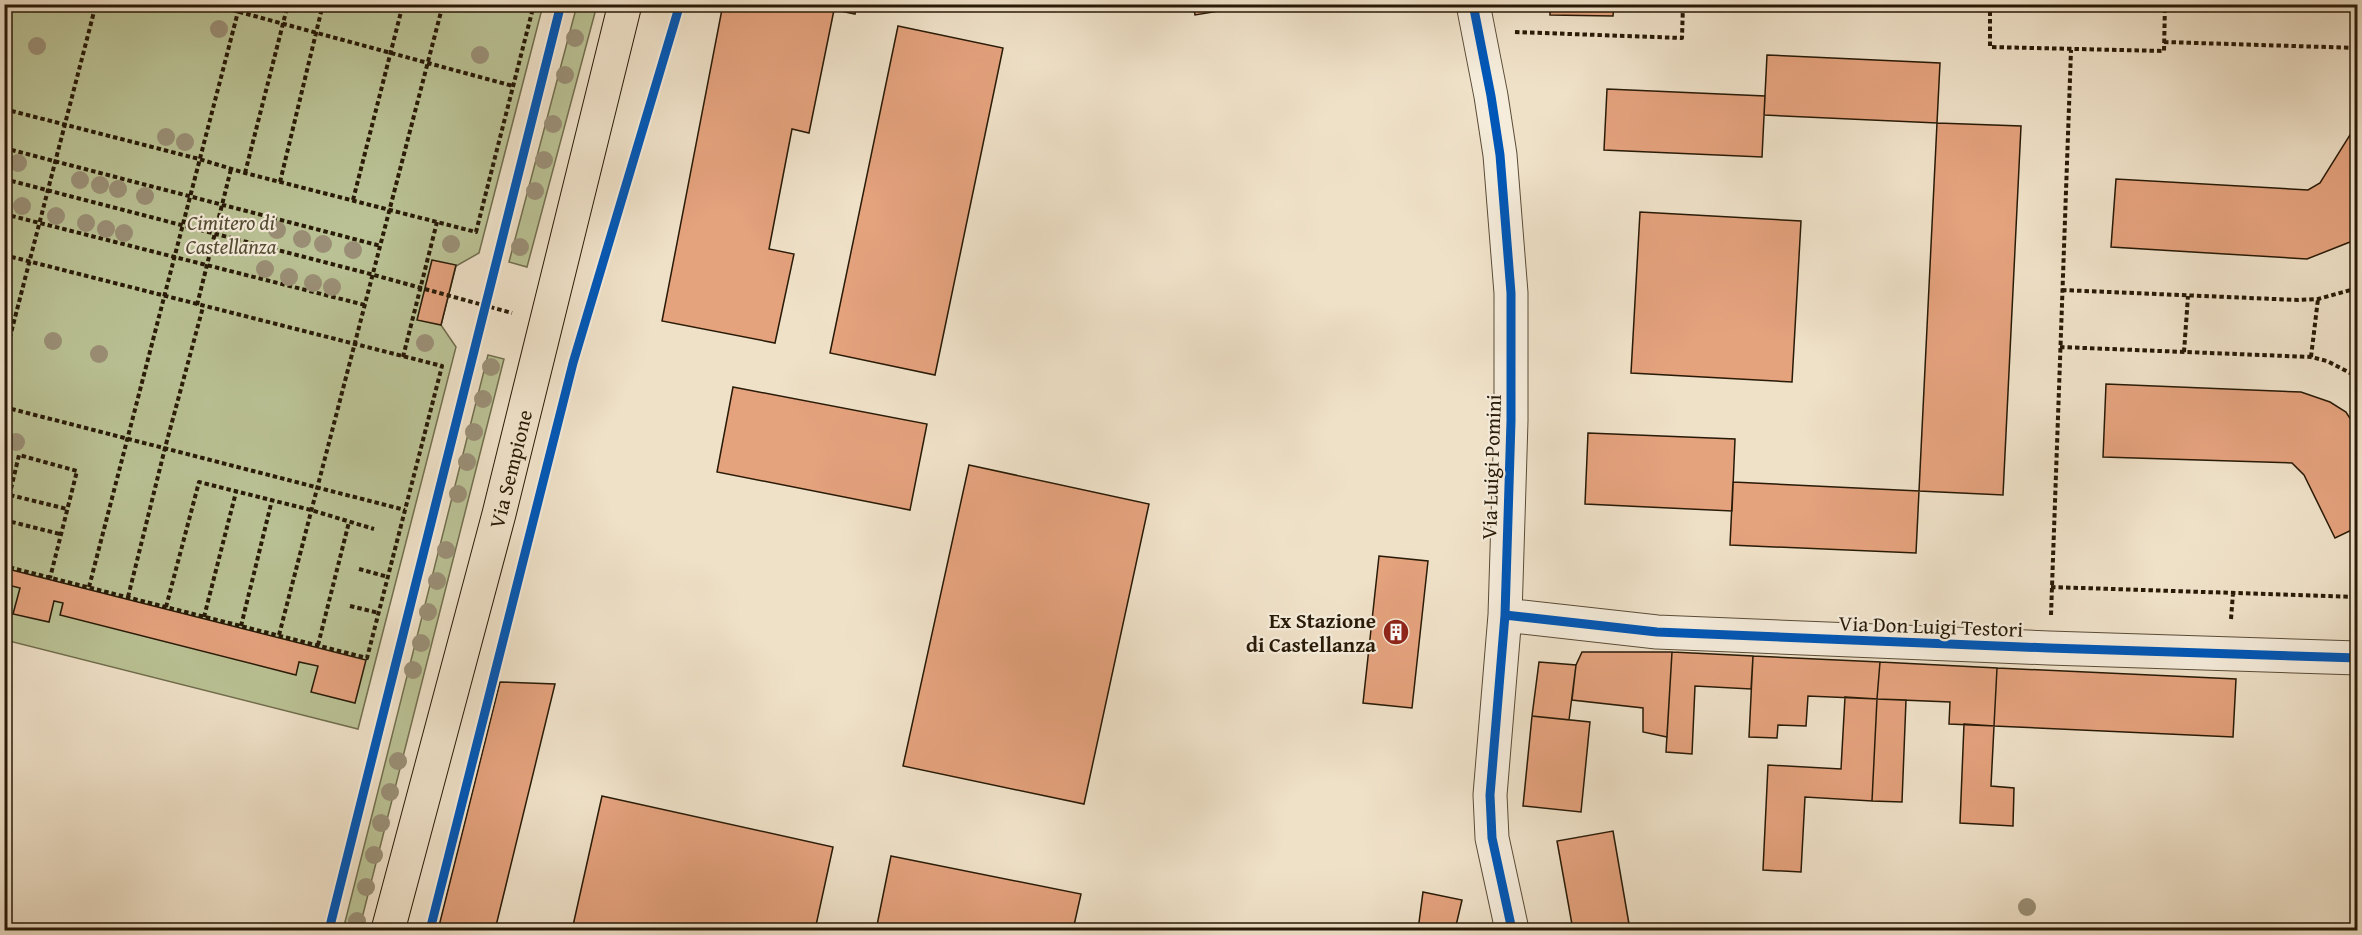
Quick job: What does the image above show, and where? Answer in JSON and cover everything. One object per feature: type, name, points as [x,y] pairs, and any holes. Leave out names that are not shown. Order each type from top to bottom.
[{"type":"main road","name":"Via Sempione","points":[[388,930],[499,514],[625,4]]},
{"type":"street","name":"Via Luigi Pomini","points":[[1476,18],[1500,155],[1511,293],[1511,421],[1505,615],[1490,812],[1496,860],[1512,930]]},
{"type":"street","name":"Via Don Luigi Testori","points":[[1505,615],[1657,632],[2358,658]]},
{"type":"path","points":[[4,360],[96,4]]},
{"type":"path","points":[[210,4],[513,86]]},
{"type":"path","points":[[89,587],[240,4]]},
{"type":"path","points":[[245,173],[288,4]]},
{"type":"path","points":[[280,183],[323,4]]},
{"type":"path","points":[[353,200],[404,4]]},
{"type":"path","points":[[279,635],[443,4]]},
{"type":"path","points":[[4,109],[199,159],[280,183],[476,232],[534,4]]},
{"type":"path","points":[[1476,18],[1682,38],[1683,4]]},
{"type":"path","points":[[1989,4],[1990,47],[2164,51],[2165,4]]},
{"type":"path","points":[[2164,42],[2358,48]]},
{"type":"path","points":[[2049,648],[2071,50]]},
{"type":"path","points":[[4,148],[381,246]]},
{"type":"path","points":[[197,305],[231,169]]},
{"type":"path","points":[[4,179],[420,287],[545,322]]},
{"type":"path","points":[[4,214],[365,305]]},
{"type":"path","points":[[403,357],[437,222]]},
{"type":"path","points":[[4,255],[442,366],[368,658],[4,566]]},
{"type":"path","points":[[2062,290],[2318,299],[2358,288]]},
{"type":"path","points":[[482,317],[487,294]]},
{"type":"path","points":[[2184,352],[2188,296]]},
{"type":"path","points":[[2312,357],[2318,299]]},
{"type":"path","points":[[128,597],[203,307]]},
{"type":"path","points":[[2060,346],[2312,357],[2327,361],[2358,377]]},
{"type":"path","points":[[4,407],[405,510]]},
{"type":"path","points":[[50,578],[77,471],[19,455],[4,519],[60,534]]},
{"type":"path","points":[[166,607],[199,482],[311,510],[374,529]]},
{"type":"path","points":[[204,616],[236,492]]},
{"type":"path","points":[[10,495],[67,509]]},
{"type":"path","points":[[241,626],[272,500]]},
{"type":"path","points":[[318,645],[349,522]]},
{"type":"path","points":[[359,569],[388,577]]},
{"type":"path","points":[[2051,587],[2358,597]]},
{"type":"path","points":[[350,606],[379,613]]},
{"type":"green space","name":"Cimitero di Castellanza","points":[[4,5],[543,5],[479,253],[456,266],[441,325],[456,347],[358,729],[5,640]]},
{"type":"green space","points":[[577,5],[597,5],[527,267],[509,262]]},
{"type":"green space","points":[[488,355],[504,359],[359,930],[343,930]]},
{"type":"building","points":[[723,4],[804,4],[834,10],[809,133],[792,129],[769,249],[794,254],[775,343],[662,321]]},
{"type":"building","points":[[808,4],[857,4],[855,14]]},
{"type":"building","points":[[1193,4],[1243,4],[1244,7],[1195,15]]},
{"type":"building","points":[[1550,4],[1614,4],[1613,16],[1550,15]]},
{"type":"building","points":[[898,26],[1003,48],[935,375],[830,353]]},
{"type":"building","points":[[1767,55],[1940,63],[1937,123],[1764,115]]},
{"type":"building","points":[[1607,89],[1765,96],[1762,157],[1604,150]]},
{"type":"building","points":[[2358,122],[2358,237],[2355,240],[2307,259],[2111,247],[2116,179],[2308,190],[2320,183]]},
{"type":"building","points":[[1937,123],[2021,126],[2003,495],[1919,491]]},
{"type":"building","points":[[1640,212],[1801,221],[1792,382],[1631,373]]},
{"type":"building","points":[[432,260],[456,265],[441,325],[417,320]]},
{"type":"building","points":[[2106,384],[2301,392],[2330,402],[2346,412],[2358,431],[2358,527],[2335,538],[2304,475],[2292,463],[2103,457]]},
{"type":"building","points":[[733,387],[927,424],[910,510],[717,472]]},
{"type":"building","points":[[1588,433],[1735,439],[1732,511],[1585,504]]},
{"type":"building","points":[[969,465],[1149,504],[1084,804],[903,766]]},
{"type":"building","points":[[1733,482],[1919,491],[1916,553],[1730,545]]},
{"type":"building","name":"Ex Stazione di Castellanza","points":[[1379,556],[1428,561],[1412,708],[1363,703]]},
{"type":"building","points":[[4,568],[366,660],[355,703],[311,692],[318,666],[299,662],[296,675],[60,615],[63,603],[54,601],[49,622],[13,614],[20,588],[4,584]]},
{"type":"building","points":[[1582,652],[1672,652],[1667,737],[1643,732],[1643,708],[1572,700],[1576,665]]},
{"type":"building","points":[[1672,652],[1753,656],[1751,689],[1695,686],[1692,754],[1666,752]]},
{"type":"building","points":[[1753,656],[1880,662],[1877,699],[1808,696],[1806,726],[1778,725],[1777,738],[1749,737]]},
{"type":"building","points":[[1539,662],[1576,665],[1569,720],[1532,716]]},
{"type":"building","points":[[1880,662],[1997,668],[1994,726],[1949,724],[1950,702],[1877,699]]},
{"type":"building","points":[[1997,668],[2236,679],[2233,737],[1994,726]]},
{"type":"building","points":[[500,682],[555,684],[495,930],[438,930]]},
{"type":"building","points":[[1845,697],[1877,699],[1872,801],[1805,797],[1801,872],[1763,870],[1768,765],[1841,769]]},
{"type":"building","points":[[1877,699],[1906,700],[1902,802],[1872,801]]},
{"type":"building","points":[[1532,716],[1590,722],[1581,812],[1523,806]]},
{"type":"building","points":[[1964,724],[1994,726],[1991,786],[2014,788],[2013,826],[1960,823]]},
{"type":"building","points":[[602,796],[833,847],[815,930],[572,930]]},
{"type":"building","points":[[1613,831],[1629,924],[1595,930],[1573,930],[1557,841]]},
{"type":"building","points":[[891,856],[1081,894],[1073,930],[876,930]]},
{"type":"building","points":[[1423,892],[1462,900],[1455,930],[1418,930]]},
{"type":"cycle path","points":[[329,930],[561,4]]},
{"type":"cycle path","points":[[430,930],[573,363],[680,4]]},
{"type":"cycle path","points":[[1473,4],[1500,155],[1511,293],[1511,421],[1505,615],[1490,795],[1492,838],[1512,930]]},
{"type":"cycle path","points":[[1505,615],[1657,632],[2358,658]]},
{"type":"place","name":"Ex Stazione di Castellanza","points":[[1396,632]]}]
